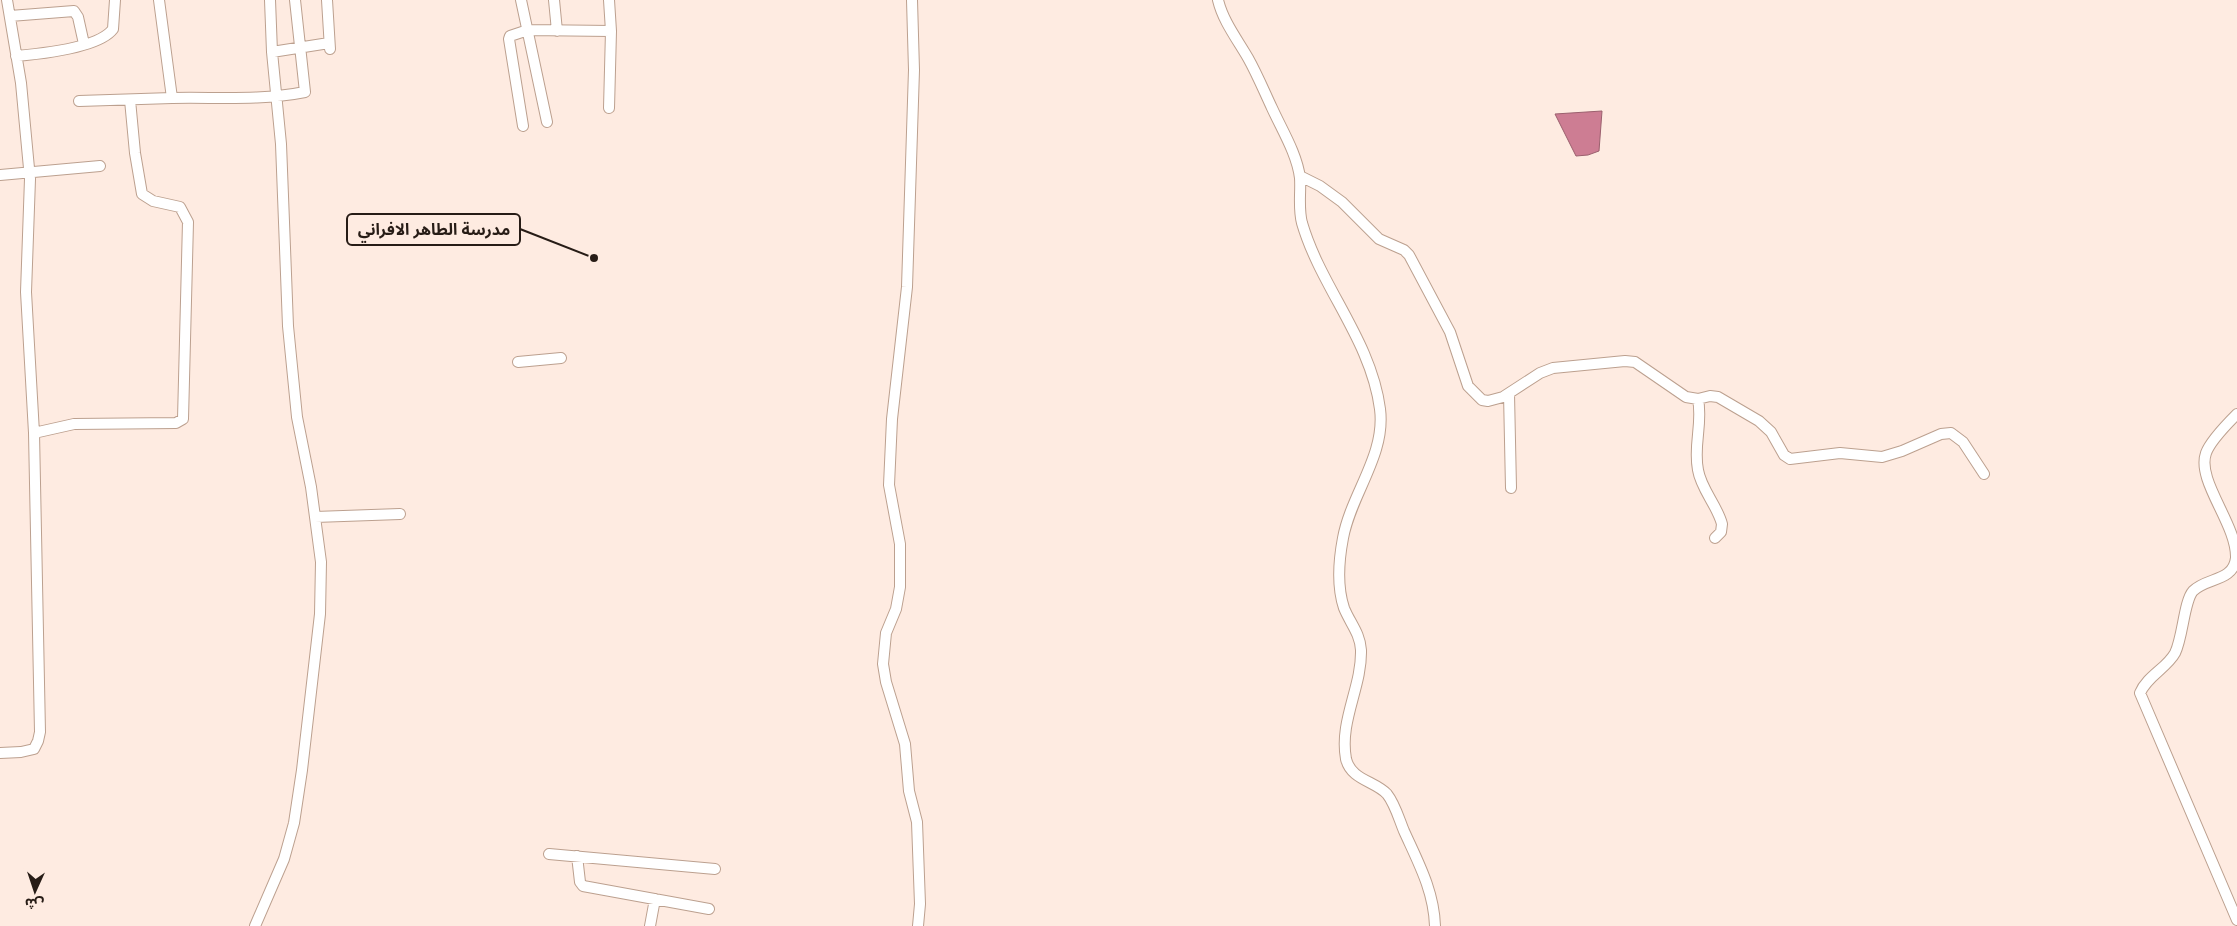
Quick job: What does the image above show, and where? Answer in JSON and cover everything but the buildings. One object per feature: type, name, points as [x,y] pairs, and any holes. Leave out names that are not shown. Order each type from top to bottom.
[{"type":"street","points":[[0,753],[34,749],[40,732],[34,433],[26,292],[30,171],[7,0]]},
{"type":"street","points":[[16,56],[49,53],[84,44],[110,33],[114,22],[115,0]]},
{"type":"street","points":[[158,0],[172,98]]},
{"type":"street","points":[[255,926],[291,839],[301,778],[320,614],[321,562],[298,417],[288,326],[277,98],[272,52],[270,0]]},
{"type":"street","points":[[79,101],[172,98],[277,98],[306,92],[295,0]]},
{"type":"street","points":[[272,52],[300,46],[330,47],[327,0]]},
{"type":"street","points":[[521,0],[546,122]]},
{"type":"street","points":[[554,0],[557,30]]},
{"type":"street","points":[[609,0],[611,31],[609,108]]},
{"type":"street","points":[[912,0],[914,70],[907,287],[892,419],[889,485],[900,544],[900,579],[896,609],[886,633],[883,664],[886,682],[905,744],[909,791],[917,822],[920,904],[918,926]]},
{"type":"street","points":[[1218,0],[1225,19],[1252,66],[1290,148],[1300,176],[1302,224],[1359,340],[1373,380],[1380,410],[1379,439],[1350,513],[1340,552],[1343,605],[1358,635],[1361,651],[1360,666],[1346,728],[1346,758],[1352,770],[1382,790],[1392,803],[1424,874],[1433,906],[1435,926]]},
{"type":"street","points":[[10,16],[74,11],[78,17],[84,44]]},
{"type":"street","points":[[523,126],[508,39],[510,36],[528,30],[611,31]]},
{"type":"street","points":[[34,433],[74,424],[176,423],[182,420],[188,222],[180,207],[153,201],[142,194],[134,154],[130,100]]},
{"type":"street","points":[[0,174],[100,166]]},
{"type":"street","points":[[1300,176],[1320,186],[1342,202],[1379,239],[1404,250],[1409,255],[1450,332],[1468,386],[1472,393],[1482,400],[1488,401],[1509,394],[1540,373],[1553,368],[1630,361],[1644,366],[1686,397],[1698,399],[1710,396],[1718,397],[1759,421],[1771,432],[1784,455],[1790,459],[1840,453],[1882,457],[1902,452],[1944,433],[1952,433],[1963,442],[1984,474]]},
{"type":"street","points":[[518,362],[561,358]]},
{"type":"street","points":[[1509,394],[1511,488]]},
{"type":"street","points":[[1698,399],[1701,414],[1697,443],[1698,470],[1722,524],[1721,532],[1715,538]]},
{"type":"street","points":[[2237,414],[2208,450],[2204,460],[2217,500],[2233,532],[2236,548],[2235,562],[2226,575],[2198,587],[2190,596],[2180,641],[2175,653],[2140,693],[2237,920]]},
{"type":"street","points":[[315,517],[400,514]]},
{"type":"street","points":[[549,854],[715,870]]},
{"type":"street","points":[[576,856],[580,882],[583,886],[709,909]]},
{"type":"street","points":[[650,926],[655,899]]},
{"type":"shaded area","points":[[1602,111],[1599,151],[1588,155],[1576,156],[1555,114]]},
{"type":"place","name":"مدرسة الطاهر الافراني","points":[[594,258]]}]
